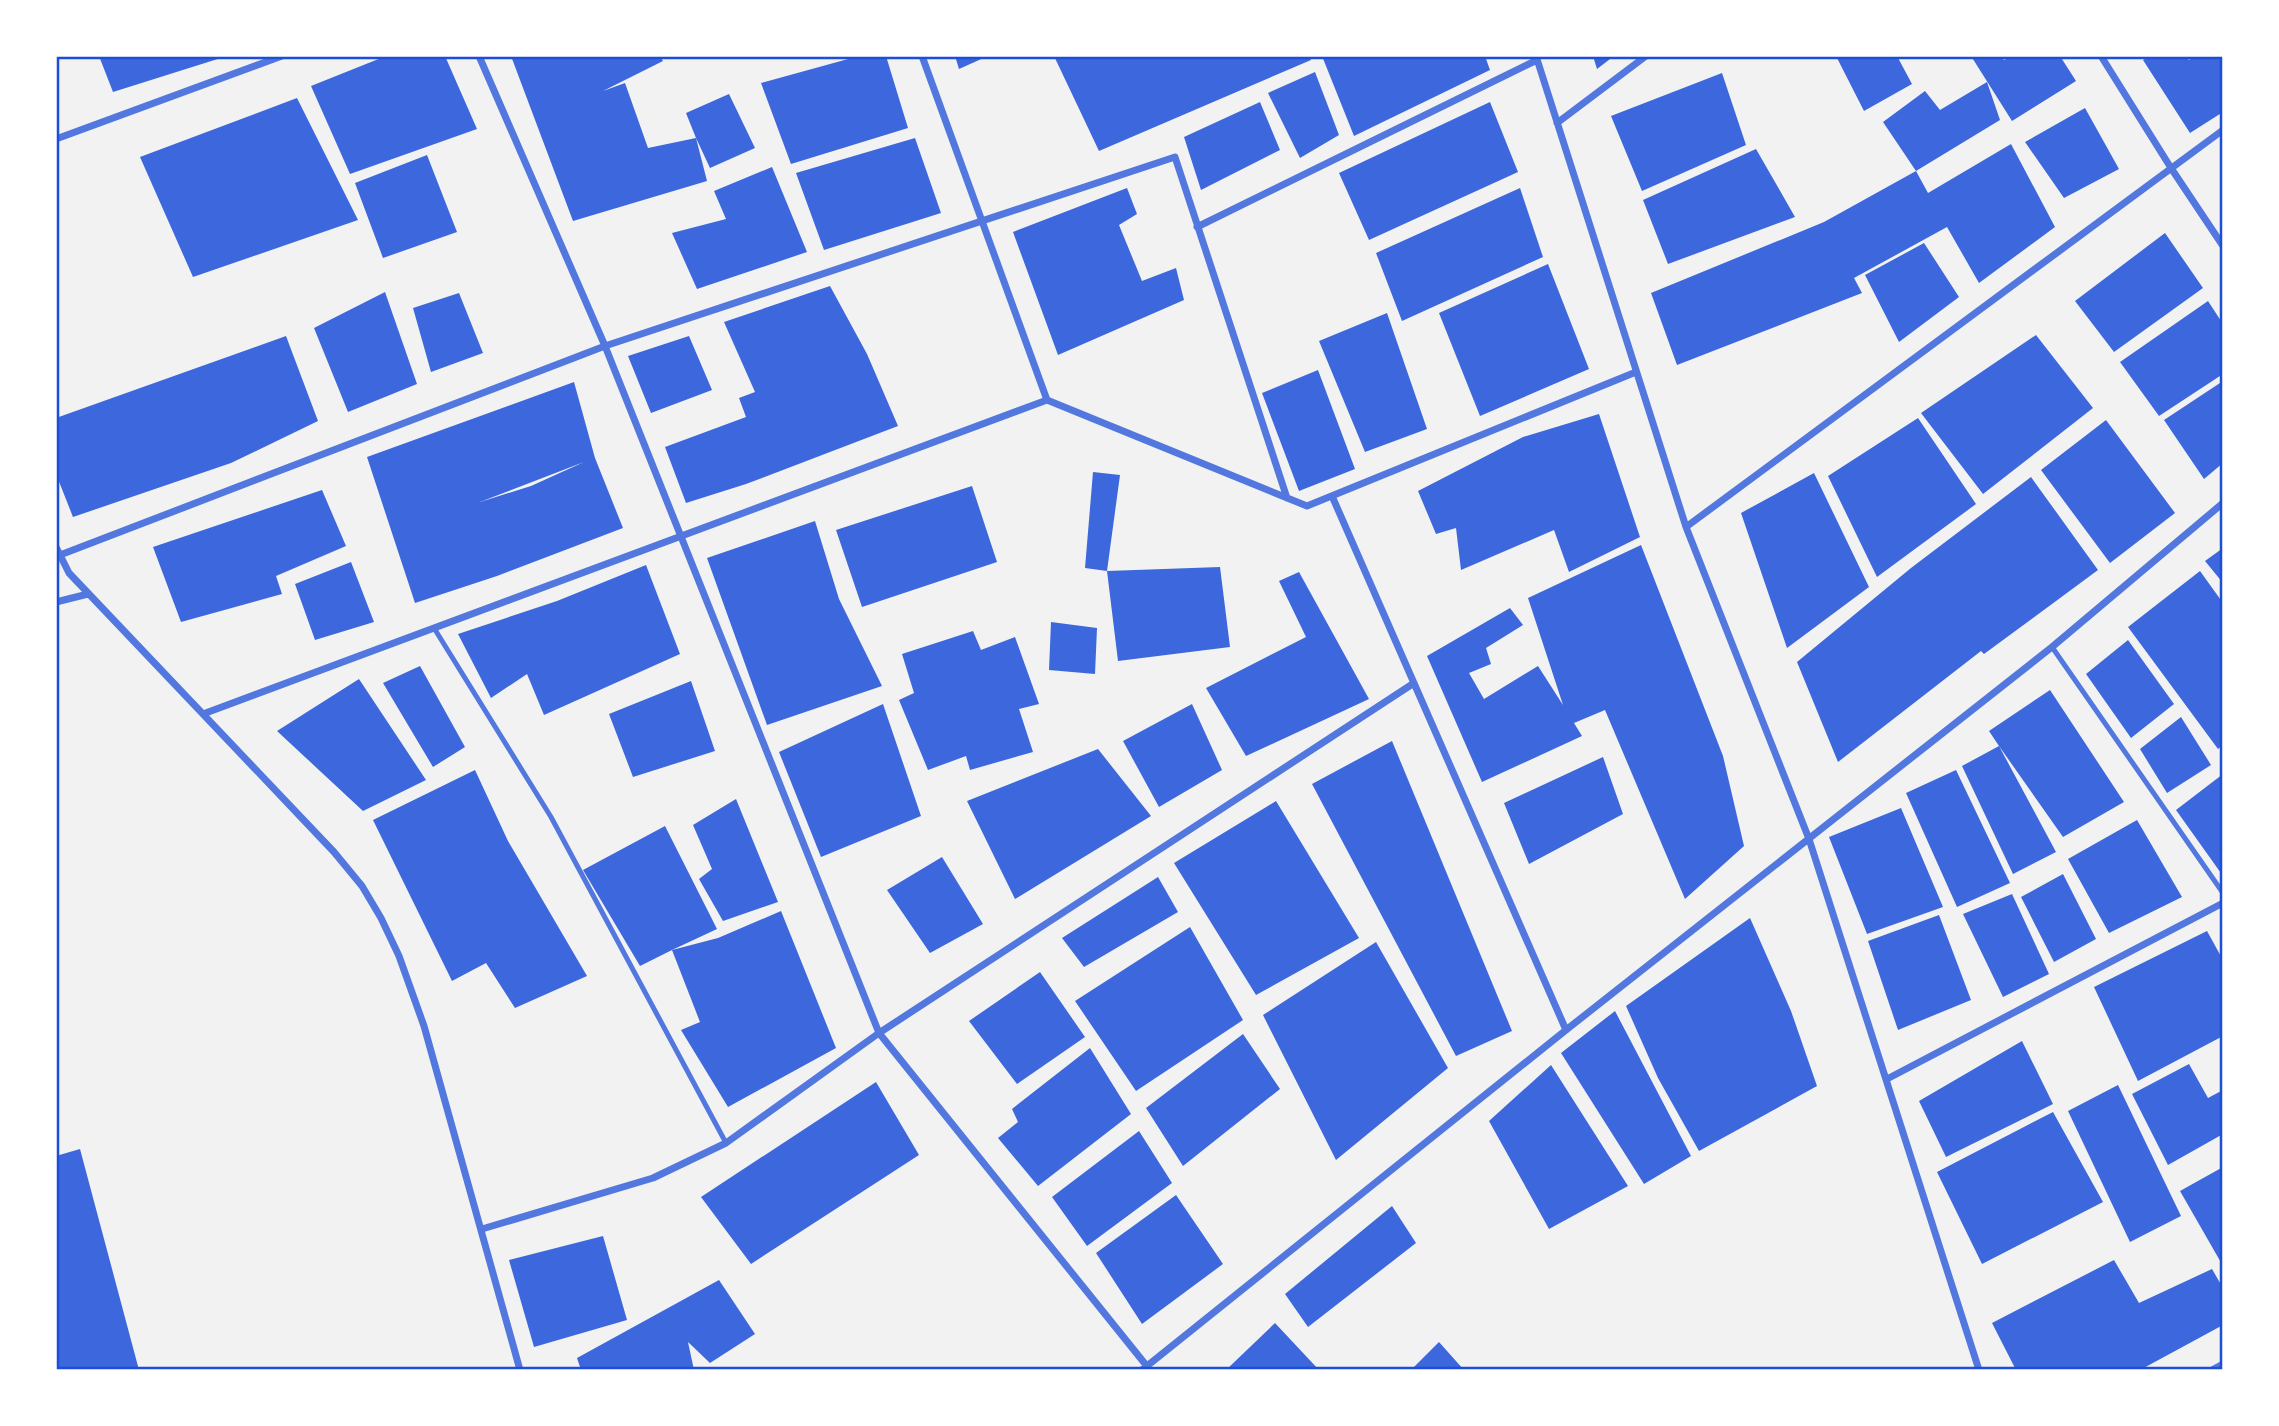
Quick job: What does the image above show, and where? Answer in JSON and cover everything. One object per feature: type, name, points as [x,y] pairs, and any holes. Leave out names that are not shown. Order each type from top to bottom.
[{"type":"street","points":[[56,139],[282,56]]},
{"type":"street","points":[[480,56],[605,346],[879,1033],[1146,1369],[1566,1030],[2052,647],[2223,503]]},
{"type":"street","points":[[922,56],[1047,400]]},
{"type":"street","points":[[1557,122],[1646,56]]},
{"type":"street","points":[[2101,56],[2223,246]]},
{"type":"street","points":[[1197,227],[1537,58],[1686,527],[1809,839],[1979,1370]]},
{"type":"street","points":[[1686,527],[2223,130]]},
{"type":"street","points":[[520,1370],[424,1026],[399,956],[362,886],[334,852],[88,594],[69,573],[58,551],[605,346],[1175,157],[1287,498]]},
{"type":"street","points":[[203,714],[1047,400],[1307,506],[1636,373]]},
{"type":"street","points":[[1332,496],[1566,1030]]},
{"type":"street","points":[[56,602],[88,594]]},
{"type":"street","points":[[482,1229],[653,1178],[726,1143],[879,1033],[1413,682]]},
{"type":"street","points":[[1887,1079],[2223,902]]},
{"type":"street","points":[[2211,1370],[2223,1364]]},
{"type":"lane","points":[[434,628],[551,817],[726,1143]]},
{"type":"lane","points":[[2052,647],[2223,893]]},
{"type":"building","points":[[99,56],[224,56],[224,57],[113,92]]},
{"type":"building","points":[[386,56],[445,56],[477,129],[350,174],[311,86]]},
{"type":"building","points":[[511,56],[660,56],[663,61],[603,91],[625,83],[648,148],[696,138],[707,181],[573,221]]},
{"type":"building","points":[[859,56],[886,56],[908,128],[791,164],[761,83]]},
{"type":"building","points":[[955,56],[988,56],[959,69]]},
{"type":"building","points":[[1054,56],[1309,56],[1311,60],[1099,151]]},
{"type":"building","points":[[1322,56],[1485,56],[1490,70],[1354,136]]},
{"type":"building","points":[[1593,56],[1614,56],[1597,69]]},
{"type":"building","points":[[1836,56],[1897,56],[1912,84],[1864,111]]},
{"type":"building","points":[[1971,56],[2001,56],[2004,60],[2012,56],[2060,56],[2076,81],[2012,121]]},
{"type":"building","points":[[2150,56],[2186,56],[2189,60],[2194,56],[2223,56],[2223,112],[2190,133],[2143,60]]},
{"type":"building","points":[[1315,72],[1339,135],[1300,158],[1268,93]]},
{"type":"building","points":[[1722,73],[1746,145],[1642,191],[1611,116]]},
{"type":"building","points":[[1987,82],[2000,120],[1916,171],[1883,122],[1925,91],[1940,110]]},
{"type":"building","points":[[729,94],[755,148],[710,168],[686,113]]},
{"type":"building","points":[[297,98],[358,220],[193,277],[140,157]]},
{"type":"building","points":[[1260,102],[1280,150],[1201,190],[1184,137]]},
{"type":"building","points":[[1490,102],[1518,172],[1369,240],[1339,173]]},
{"type":"building","points":[[2085,108],[2119,169],[2064,198],[2025,142]]},
{"type":"building","points":[[915,138],[941,213],[824,250],[796,173]]},
{"type":"building","points":[[2011,144],[2055,227],[1979,283],[1947,227],[1854,278],[1862,293],[1677,365],[1651,293],[1824,222],[1916,171],[1928,193]]},
{"type":"building","points":[[1756,149],[1795,217],[1668,264],[1643,200]]},
{"type":"building","points":[[427,155],[457,232],[383,258],[355,183]]},
{"type":"building","points":[[772,167],[807,252],[697,289],[672,233],[726,219],[714,191]]},
{"type":"building","points":[[1127,188],[1137,214],[1119,225],[1142,281],[1176,268],[1184,300],[1058,355],[1013,232]]},
{"type":"building","points":[[1520,188],[1543,257],[1402,321],[1376,253]]},
{"type":"building","points":[[2165,233],[2203,288],[2114,352],[2075,301]]},
{"type":"building","points":[[1924,243],[1959,297],[1899,342],[1865,275]]},
{"type":"building","points":[[1548,264],[1589,369],[1480,416],[1439,313]]},
{"type":"building","points":[[830,286],[867,354],[898,426],[746,484],[686,503],[665,447],[746,417],[739,398],[755,392],[724,322]]},
{"type":"building","points":[[385,292],[417,384],[348,412],[314,328]]},
{"type":"building","points":[[459,293],[483,353],[431,372],[413,308]]},
{"type":"building","points":[[2208,301],[2223,324],[2223,374],[2159,416],[2120,362]]},
{"type":"building","points":[[1387,313],[1427,429],[1365,452],[1319,341]]},
{"type":"building","points":[[2036,335],[2093,408],[1983,494],[1921,413]]},
{"type":"building","points":[[286,336],[318,421],[231,463],[73,517],[56,474],[56,418]]},
{"type":"building","points":[[689,336],[712,390],[651,413],[628,356]]},
{"type":"building","points":[[1318,370],[1355,469],[1299,491],[1262,393]]},
{"type":"building","points":[[2223,381],[2223,463],[2204,479],[2164,420]]},
{"type":"building","points":[[574,382],[595,458],[623,528],[497,576],[415,603],[367,457]],"holes":[[[584,462],[531,486],[480,502]]]},
{"type":"building","points":[[1599,414],[1640,537],[1569,572],[1554,530],[1461,570],[1456,528],[1436,534],[1418,491],[1523,437]]},
{"type":"building","points":[[1918,418],[1976,504],[1877,577],[1828,476]]},
{"type":"building","points":[[2106,420],[2175,513],[2110,563],[2041,470]]},
{"type":"building","points":[[1093,472],[1120,475],[1107,571],[1085,568]]},
{"type":"building","points":[[1814,473],[1869,587],[1787,648],[1741,513]]},
{"type":"building","points":[[2031,477],[2098,570],[1984,654],[1981,651],[1838,762],[1797,662],[1911,568]]},
{"type":"building","points":[[972,486],[997,562],[862,607],[836,530]]},
{"type":"building","points":[[322,490],[346,546],[276,576],[282,594],[181,622],[153,547]]},
{"type":"building","points":[[815,521],[839,599],[882,686],[767,725],[707,558]]},
{"type":"building","points":[[1641,545],[1723,756],[1744,846],[1685,899],[1605,710],[1574,723],[1582,736],[1482,782],[1427,656],[1510,608],[1523,625],[1486,648],[1491,664],[1469,673],[1484,699],[1538,666],[1563,705],[1528,598]]},
{"type":"building","points":[[2223,548],[2223,583],[2205,561]]},
{"type":"building","points":[[351,562],[374,622],[315,640],[295,584]]},
{"type":"building","points":[[646,565],[680,654],[544,715],[527,674],[491,698],[458,634],[557,601]]},
{"type":"building","points":[[1220,567],[1230,647],[1118,661],[1107,571]]},
{"type":"building","points":[[2200,571],[2223,603],[2223,745],[2218,749],[2128,627]]},
{"type":"building","points":[[1299,572],[1369,699],[1246,756],[1206,688],[1306,637],[1279,581]]},
{"type":"building","points":[[1051,622],[1097,628],[1095,674],[1049,670]]},
{"type":"building","points":[[973,631],[981,650],[1015,637],[1039,704],[1019,709],[1033,752],[970,770],[966,756],[928,770],[899,700],[914,693],[902,654]]},
{"type":"building","points":[[2128,640],[2174,704],[2131,738],[2086,674]]},
{"type":"building","points":[[420,666],[465,747],[433,767],[383,683]]},
{"type":"building","points":[[359,679],[426,780],[363,811],[277,731]]},
{"type":"building","points":[[691,681],[715,751],[633,777],[609,714]]},
{"type":"building","points":[[2050,690],[2124,802],[2063,837],[1989,731]]},
{"type":"building","points":[[883,704],[921,816],[821,857],[779,752]]},
{"type":"building","points":[[1192,704],[1222,770],[1159,807],[1123,741]]},
{"type":"building","points":[[2181,717],[2211,765],[2167,793],[2140,749]]},
{"type":"building","points":[[1392,741],[1512,1031],[1456,1056],[1312,784]]},
{"type":"building","points":[[1999,746],[2056,852],[2013,874],[1962,766]]},
{"type":"building","points":[[1098,749],[1151,816],[1015,899],[967,801]]},
{"type":"building","points":[[1603,757],[1623,814],[1529,864],[1504,803]]},
{"type":"building","points":[[475,770],[508,841],[587,976],[515,1008],[486,963],[452,981],[373,820]]},
{"type":"building","points":[[1956,770],[2010,883],[1957,907],[1906,793]]},
{"type":"building","points":[[2223,774],[2223,876],[2176,810]]},
{"type":"building","points":[[736,799],[778,902],[723,921],[699,879],[712,869],[693,825]]},
{"type":"building","points":[[1276,801],[1359,938],[1256,995],[1174,863]]},
{"type":"building","points":[[1901,808],[1943,907],[1867,934],[1829,837]]},
{"type":"building","points":[[2137,820],[2182,897],[2109,933],[2068,859]]},
{"type":"building","points":[[665,826],[717,929],[640,966],[583,870]]},
{"type":"building","points":[[942,857],[983,924],[930,953],[887,890]]},
{"type":"building","points":[[2063,874],[2096,939],[2054,962],[2021,897]]},
{"type":"building","points":[[1158,877],[1178,912],[1084,967],[1062,938]]},
{"type":"building","points":[[2012,894],[2049,974],[2003,997],[1963,914]]},
{"type":"building","points":[[781,911],[836,1048],[728,1107],[681,1030],[700,1022],[672,950],[718,938]]},
{"type":"building","points":[[1939,915],[1971,1000],[1898,1030],[1868,941]]},
{"type":"building","points":[[1750,918],[1791,1011],[1817,1086],[1699,1151],[1658,1078],[1626,1006]]},
{"type":"building","points":[[1190,927],[1243,1020],[1136,1091],[1075,1001]]},
{"type":"building","points":[[2207,931],[2223,960],[2223,1036],[2138,1081],[2094,987]]},
{"type":"building","points":[[1376,942],[1448,1068],[1336,1160],[1263,1015]]},
{"type":"building","points":[[1040,972],[1085,1037],[1017,1084],[969,1021]]},
{"type":"building","points":[[1615,1011],[1691,1156],[1644,1184],[1561,1053]]},
{"type":"building","points":[[1243,1034],[1280,1089],[1183,1166],[1146,1108]]},
{"type":"building","points":[[2022,1041],[2053,1104],[1946,1157],[1919,1101]]},
{"type":"building","points":[[1090,1048],[1131,1114],[1038,1186],[998,1138],[1018,1122],[1012,1109]]},
{"type":"building","points":[[2189,1064],[2208,1098],[2223,1090],[2223,1134],[2168,1165],[2132,1094]]},
{"type":"building","points":[[1551,1065],[1628,1186],[1549,1229],[1489,1121]]},
{"type":"building","points":[[876,1082],[919,1155],[751,1264],[701,1197]]},
{"type":"building","points":[[2118,1085],[2181,1216],[2130,1242],[2068,1111]]},
{"type":"building","points":[[2053,1112],[2103,1202],[1982,1264],[1937,1172]]},
{"type":"building","points":[[1139,1131],[1172,1183],[1087,1246],[1052,1197]]},
{"type":"building","points":[[80,1149],[139,1370],[56,1370],[56,1156]]},
{"type":"building","points":[[2223,1167],[2223,1266],[2180,1191]]},
{"type":"building","points":[[1176,1195],[1223,1264],[1142,1324],[1096,1253]]},
{"type":"building","points":[[1392,1206],[1416,1243],[1308,1327],[1285,1294]]},
{"type":"building","points":[[603,1236],[627,1320],[534,1347],[509,1260]]},
{"type":"building","points":[[2114,1260],[2139,1303],[2212,1269],[2223,1288],[2223,1325],[2140,1370],[2016,1370],[1992,1323]]},
{"type":"building","points":[[719,1280],[755,1334],[710,1363],[688,1342],[694,1370],[581,1370],[577,1358]]},
{"type":"building","points":[[1275,1323],[1319,1370],[1226,1370]]},
{"type":"building","points":[[1439,1342],[1464,1370],[1411,1370]]}]
